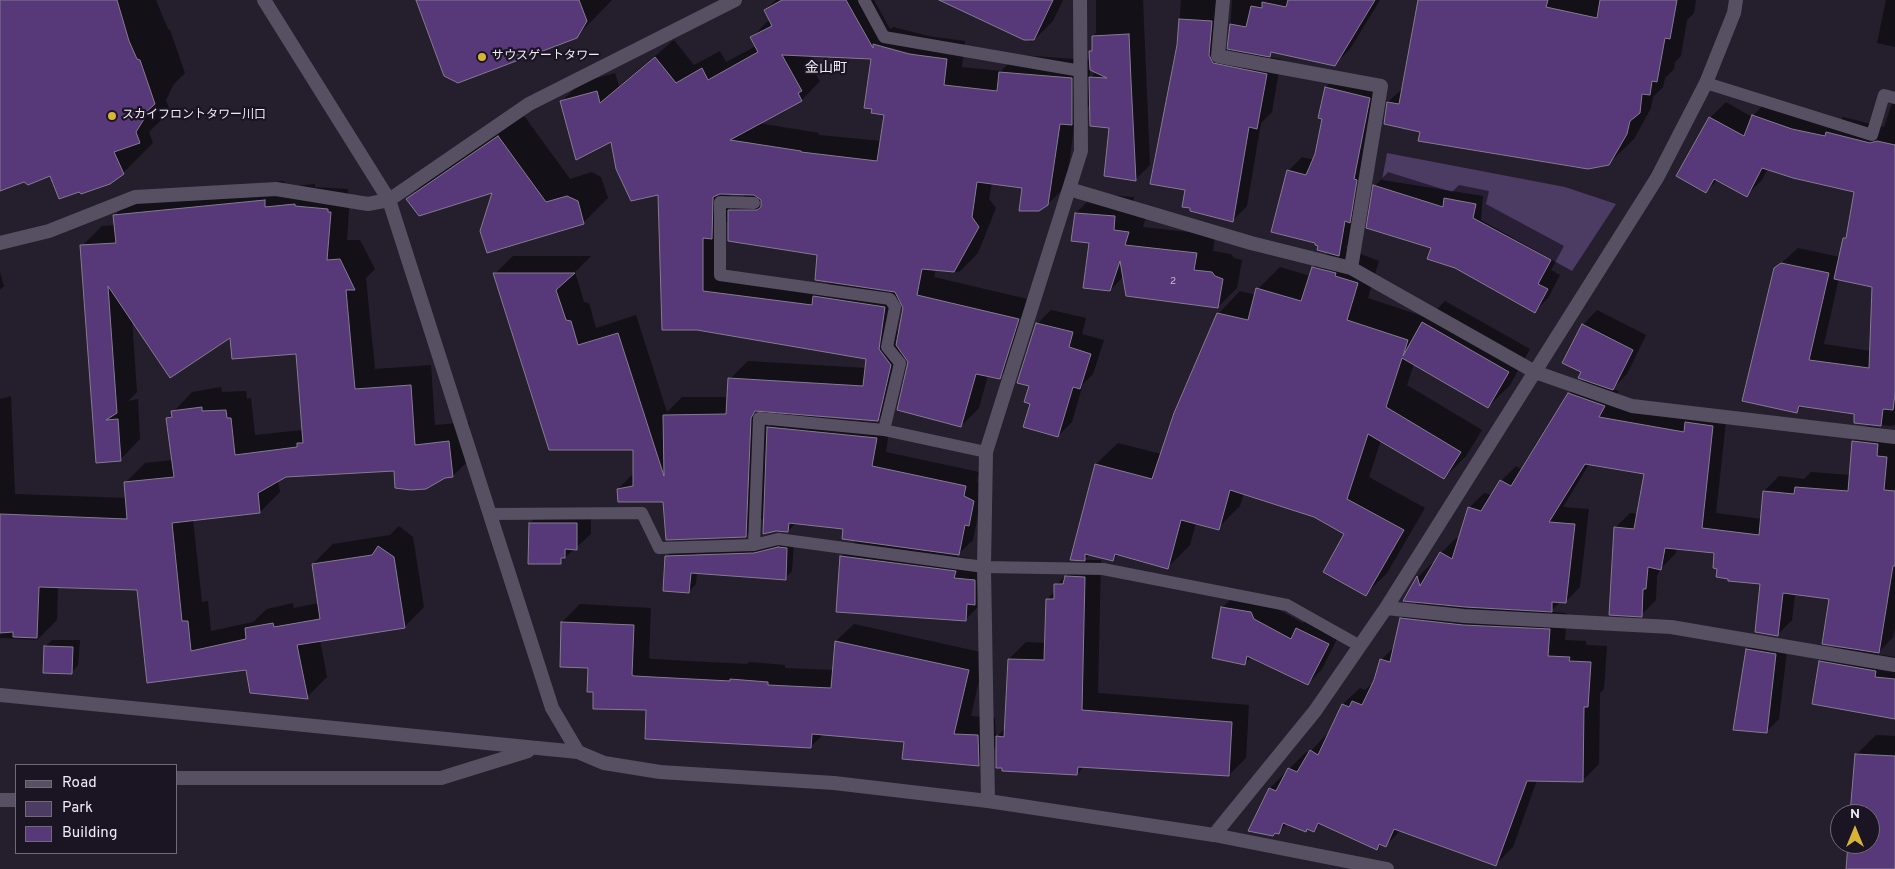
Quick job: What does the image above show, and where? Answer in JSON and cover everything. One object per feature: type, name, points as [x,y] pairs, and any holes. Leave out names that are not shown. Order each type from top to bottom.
[{"type":"street","points":[[264,0],[389,200],[552,708],[578,752]]},
{"type":"street","points":[[0,242],[49,231],[134,197],[276,189],[368,204],[389,200],[529,104],[735,0]]},
{"type":"street","points":[[988,801],[984,567],[986,452],[1081,150],[1080,0]]},
{"type":"street","points":[[1223,0],[1218,56],[1381,86],[1350,268]]},
{"type":"street","points":[[1214,836],[1315,711],[1386,608],[1536,372],[1657,178],[1706,83],[1734,13],[1736,0]]},
{"type":"street","points":[[1068,189],[1251,243],[1350,268],[1536,372],[1632,406],[1895,437]]},
{"type":"street","points":[[1386,608],[1464,616],[1671,627],[1895,665]]},
{"type":"street","points":[[0,695],[578,752],[604,763],[660,772],[834,783],[988,801],[1214,836],[1387,869]]},
{"type":"street","points":[[178,778],[441,778],[536,749]]},
{"type":"street","points":[[0,800],[15,800]]},
{"type":"lane","points":[[864,0],[884,37],[1081,71]]},
{"type":"lane","points":[[1706,83],[1872,135],[1884,95],[1895,98]]},
{"type":"lane","points":[[754,203],[720,202],[720,275],[890,299],[895,307],[887,347],[900,363],[884,430]]},
{"type":"lane","points":[[754,545],[759,418],[884,430],[986,452]]},
{"type":"lane","points":[[491,514],[642,513],[659,548],[754,545],[778,539],[984,567],[1103,569],[1287,605],[1360,646]]},
{"type":"green space","points":[[1387,153],[1565,187],[1616,204],[1572,271],[1481,220],[1483,196],[1382,180]]},
{"type":"building","name":"スカイフロントタワー川口","points":[[0,0],[117,0],[129,41],[137,59],[140,60],[155,104],[144,114],[144,119],[136,132],[140,143],[114,152],[124,174],[110,184],[59,199],[50,176],[28,185],[24,182],[0,191]]},
{"type":"building","name":"サウスゲートタワー","points":[[416,0],[579,0],[587,21],[577,38],[458,83],[444,76]]},
{"type":"building","points":[[782,0],[846,0],[873,48],[873,44],[909,54],[947,59],[944,85],[997,91],[999,72],[1072,78],[1072,125],[1060,124],[1048,205],[1039,211],[1019,211],[1022,188],[977,182],[972,217],[979,227],[954,272],[922,269],[917,295],[1019,319],[1000,379],[976,374],[961,427],[897,410],[908,362],[896,345],[903,308],[895,292],[815,280],[817,255],[728,241],[728,210],[757,210],[761,207],[761,200],[754,195],[720,194],[713,197],[712,239],[703,238],[703,291],[812,305],[813,296],[885,307],[879,349],[891,365],[878,421],[755,411],[751,418],[746,537],[666,540],[663,502],[618,502],[617,489],[633,486],[633,450],[549,450],[493,273],[575,273],[556,290],[566,320],[571,321],[578,345],[618,333],[664,476],[663,415],[726,414],[728,378],[863,386],[866,359],[697,330],[662,330],[658,195],[631,201],[616,169],[611,142],[576,160],[560,101],[597,91],[600,103],[655,57],[676,83],[702,68],[708,80],[758,52],[750,37],[772,26],[764,10]],"holes":[[[782,55],[871,59],[864,108],[872,109],[871,113],[884,115],[877,161],[801,152],[730,140],[802,101],[798,93],[802,91]]]},
{"type":"building","points":[[939,0],[1053,0],[1034,40],[1024,40]]},
{"type":"building","points":[[1288,0],[1375,0],[1335,66],[1271,52],[1270,57],[1227,49],[1230,24],[1246,27],[1251,6],[1262,8],[1262,2],[1286,7]]},
{"type":"building","points":[[1418,0],[1548,0],[1546,7],[1597,18],[1600,0],[1677,0],[1670,39],[1665,38],[1657,82],[1652,81],[1650,95],[1642,94],[1640,113],[1630,121],[1627,134],[1609,165],[1588,169],[1418,141],[1420,132],[1384,124],[1387,102],[1399,104]]},
{"type":"building","points":[[1179,19],[1212,21],[1209,55],[1213,63],[1267,74],[1257,129],[1249,127],[1233,222],[1190,211],[1190,208],[1182,207],[1185,190],[1150,184],[1177,45]]},
{"type":"building","points":[[1129,34],[1136,181],[1104,176],[1109,128],[1090,126],[1089,77],[1107,78],[1090,70],[1089,51],[1092,51],[1092,36]]},
{"type":"building","points":[[1325,87],[1370,98],[1354,179],[1357,180],[1350,223],[1345,221],[1339,256],[1317,250],[1318,246],[1315,243],[1271,232],[1287,170],[1306,175],[1315,154],[1322,119],[1318,118]]},
{"type":"building","points":[[1752,115],[1792,129],[1825,136],[1826,132],[1870,143],[1877,141],[1895,145],[1895,394],[1893,410],[1883,409],[1881,426],[1854,423],[1854,414],[1799,406],[1797,413],[1742,401],[1774,268],[1781,263],[1829,273],[1809,360],[1869,368],[1872,287],[1834,279],[1843,238],[1846,238],[1854,192],[1793,178],[1762,168],[1747,197],[1714,179],[1706,193],[1676,176],[1709,117],[1744,136]]},
{"type":"building","points":[[498,136],[546,202],[567,196],[578,201],[584,224],[487,253],[480,231],[492,193],[419,216],[406,199]]},
{"type":"building","points":[[1373,185],[1443,207],[1444,198],[1476,204],[1473,218],[1551,260],[1538,284],[1548,289],[1535,313],[1455,268],[1427,259],[1431,248],[1366,228]]},
{"type":"building","points":[[265,200],[265,207],[295,204],[295,206],[328,209],[328,212],[331,212],[327,260],[340,259],[355,290],[346,290],[355,389],[411,385],[415,445],[449,441],[453,477],[445,478],[426,489],[411,490],[395,488],[394,471],[286,477],[258,493],[260,513],[172,523],[182,621],[188,621],[191,651],[246,639],[245,628],[273,623],[274,627],[320,619],[312,564],[372,555],[378,546],[394,557],[405,628],[297,645],[308,699],[250,693],[246,670],[147,683],[137,590],[39,587],[37,638],[13,637],[13,632],[0,633],[0,514],[127,519],[124,482],[174,477],[166,418],[172,417],[171,411],[202,407],[202,411],[226,410],[227,418],[231,418],[235,455],[297,447],[297,443],[303,443],[296,354],[232,359],[230,338],[170,378],[108,286],[117,413],[106,420],[118,419],[121,461],[96,463],[80,245],[116,243],[113,215]]},
{"type":"building","points":[[1075,213],[1115,216],[1114,230],[1129,232],[1125,245],[1197,253],[1194,270],[1212,272],[1215,276],[1223,279],[1218,308],[1126,296],[1120,261],[1110,291],[1083,288],[1089,243],[1071,241]]},
{"type":"building","points":[[1312,267],[1336,273],[1335,276],[1358,283],[1347,320],[1408,340],[1403,356],[1422,322],[1509,372],[1488,408],[1402,358],[1386,407],[1461,452],[1444,479],[1368,434],[1347,499],[1404,530],[1366,596],[1323,572],[1344,534],[1314,517],[1230,490],[1219,530],[1181,520],[1168,569],[1115,554],[1113,561],[1085,554],[1085,561],[1070,560],[1095,464],[1152,479],[1174,413],[1217,313],[1248,320],[1256,288],[1301,301]]},
{"type":"building","points":[[1036,323],[1073,332],[1069,347],[1091,354],[1080,389],[1073,387],[1058,437],[1023,427],[1030,404],[1024,402],[1029,386],[1017,383]]},
{"type":"building","points":[[1582,324],[1633,350],[1613,390],[1578,378],[1581,372],[1562,363]]},
{"type":"building","points":[[1568,393],[1605,406],[1599,417],[1684,432],[1685,422],[1713,426],[1702,528],[1759,535],[1763,491],[1794,494],[1795,487],[1848,491],[1852,441],[1878,444],[1877,456],[1887,457],[1884,490],[1895,491],[1895,566],[1893,566],[1879,653],[1822,644],[1829,599],[1783,593],[1778,636],[1755,632],[1760,584],[1728,581],[1728,579],[1716,577],[1717,569],[1713,568],[1714,553],[1665,548],[1661,570],[1648,567],[1646,589],[1643,589],[1642,617],[1609,615],[1614,527],[1634,529],[1644,474],[1585,464],[1549,522],[1575,524],[1566,603],[1552,602],[1552,612],[1403,601],[1417,576],[1420,586],[1440,552],[1452,559],[1468,507],[1481,511],[1500,480],[1511,486]]},
{"type":"building","points":[[767,427],[877,438],[872,466],[966,486],[964,496],[974,501],[969,526],[965,525],[959,555],[842,539],[843,529],[789,523],[788,532],[776,531],[763,534]]},
{"type":"building","points":[[529,523],[577,523],[577,550],[565,549],[565,558],[561,558],[561,564],[528,564]]},
{"type":"building","points":[[778,547],[787,548],[786,580],[691,573],[689,593],[663,591],[665,556],[754,553]]},
{"type":"building","points":[[840,556],[956,571],[954,578],[975,580],[975,605],[967,604],[966,621],[836,612]]},
{"type":"building","points":[[1065,576],[1085,577],[1082,710],[1232,722],[1229,776],[1078,767],[1077,775],[1002,771],[1002,768],[996,768],[996,736],[1004,737],[1008,659],[1044,660],[1046,599],[1054,599],[1054,584],[1063,584]]},
{"type":"building","points":[[1221,607],[1251,612],[1254,619],[1291,639],[1296,628],[1329,644],[1308,685],[1247,656],[1245,665],[1212,658]]},
{"type":"building","points":[[1400,618],[1463,625],[1550,629],[1548,656],[1570,657],[1569,661],[1591,662],[1588,707],[1584,707],[1583,782],[1527,781],[1496,866],[1394,829],[1386,847],[1379,844],[1377,850],[1318,823],[1314,832],[1307,829],[1306,832],[1283,823],[1279,834],[1275,833],[1273,836],[1248,831],[1269,788],[1276,791],[1288,768],[1297,772],[1310,750],[1318,755],[1342,704],[1349,707],[1352,701],[1362,705],[1374,680],[1380,659],[1390,662]]},
{"type":"building","points":[[561,622],[634,625],[632,675],[634,676],[730,681],[730,679],[768,682],[768,685],[831,688],[835,641],[969,670],[954,734],[978,735],[979,766],[902,759],[904,742],[812,734],[811,748],[645,739],[646,710],[593,709],[593,692],[587,692],[588,668],[560,667]]},
{"type":"building","points":[[44,646],[73,647],[72,674],[43,673]]},
{"type":"building","points":[[1746,649],[1776,654],[1767,733],[1733,730]]},
{"type":"building","points":[[1819,661],[1876,671],[1875,677],[1895,679],[1895,719],[1812,704]]},
{"type":"building","points":[[1855,754],[1895,756],[1895,869],[1846,869],[1847,854],[1880,854],[1880,804],[1851,804]]},
{"type":"place","name":"サウスゲートタワー","points":[[482,57]]},
{"type":"place","name":"スカイフロントタワー川口","points":[[112,116]]},
{"type":"district","name":"金山町","points":[[826,69]]}]
